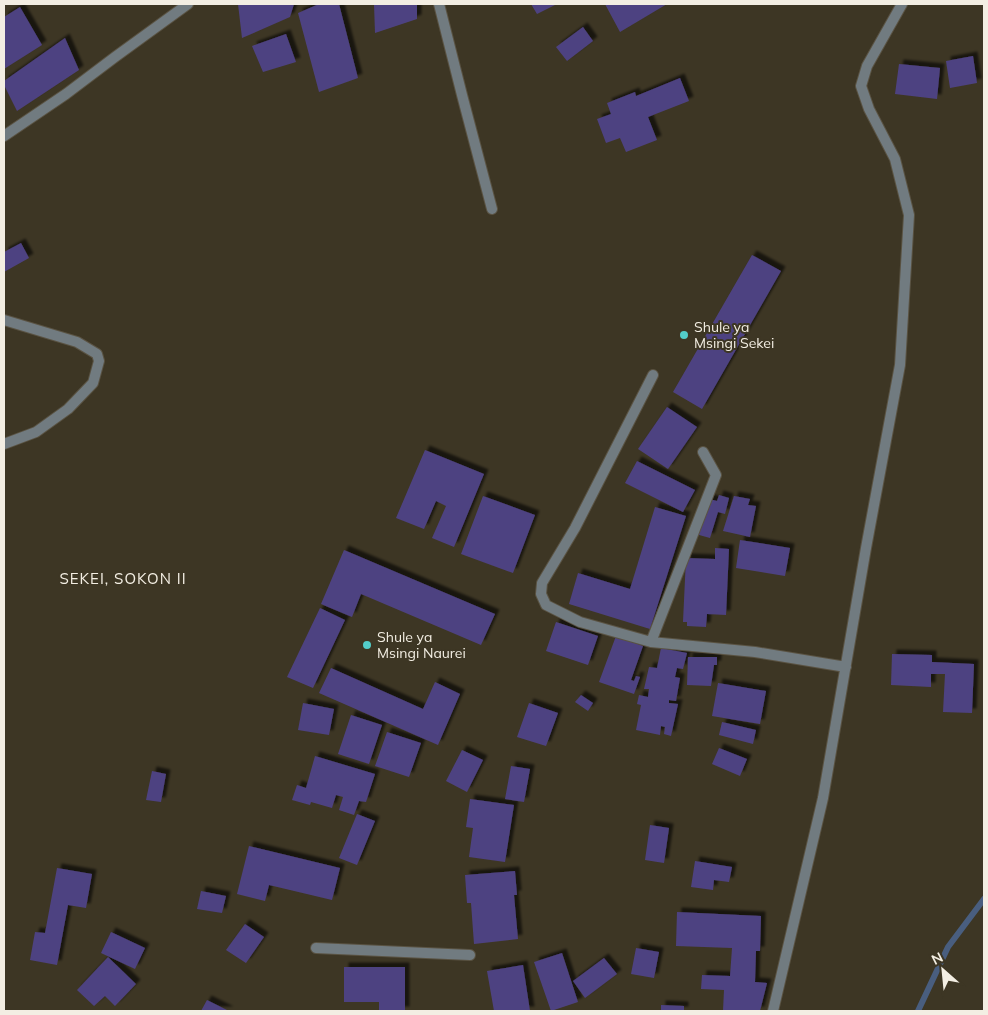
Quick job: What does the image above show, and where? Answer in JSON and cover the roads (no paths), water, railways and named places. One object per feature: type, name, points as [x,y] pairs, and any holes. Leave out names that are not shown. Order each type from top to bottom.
[{"type":"street","points":[[4,136],[66,94],[188,4]]},
{"type":"street","points":[[439,4],[492,209]]},
{"type":"street","points":[[773,1011],[823,798],[900,365],[909,215],[894,159],[869,109],[861,86],[867,66],[902,4]]},
{"type":"street","points":[[4,320],[77,342],[97,354],[99,361],[93,383],[68,410],[36,432],[4,444]]},
{"type":"street","points":[[654,374],[575,528],[542,583],[541,594],[546,605],[580,622],[651,642],[755,652],[846,667]]},
{"type":"street","points":[[651,642],[716,475],[703,452]]},
{"type":"street","points":[[316,948],[470,955]]},
{"type":"waterway","points":[[918,1011],[948,947],[984,899]]},
{"type":"place","name":"Shule ya Msingi Sekei","points":[[684,335]]},
{"type":"place","name":"Shule ya Msingi Naurei","points":[[367,645]]},
{"type":"district","name":"SEKEI, SOKON II","points":[[123,579]]}]
